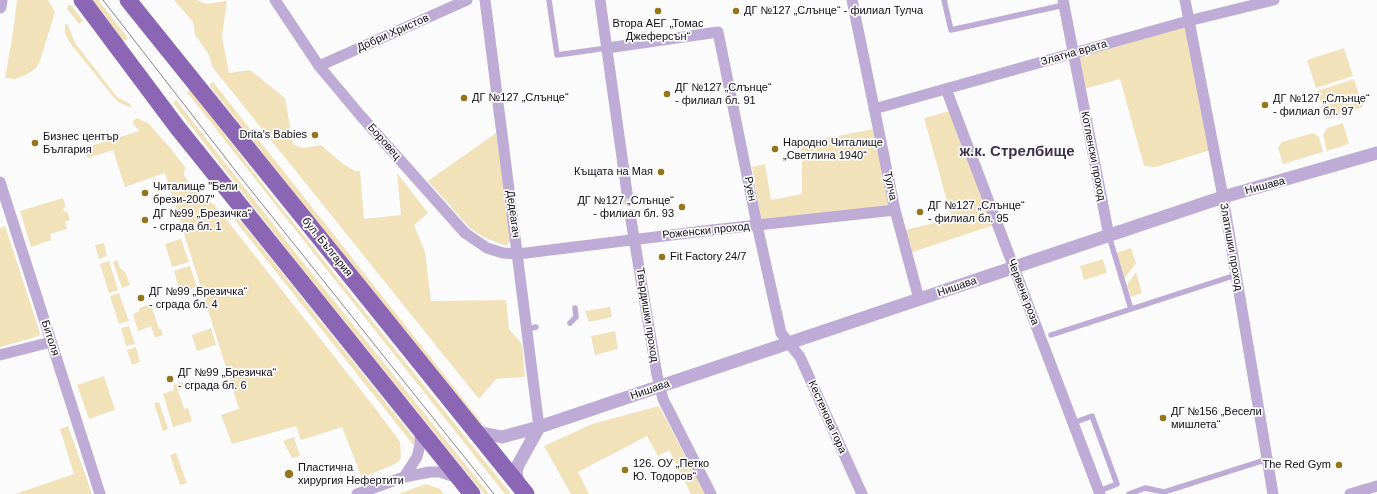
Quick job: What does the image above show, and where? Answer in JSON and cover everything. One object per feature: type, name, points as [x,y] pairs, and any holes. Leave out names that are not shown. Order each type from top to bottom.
[{"type":"main road","points":[[82,0],[177,127],[472,494]]},
{"type":"main road","name":"бул. България","points":[[128,0],[522,489]]},
{"type":"street","points":[[0,7],[1,0]]},
{"type":"street","name":"Боровец","points":[[275,0],[319,66],[418,181],[469,236],[486,248],[503,253],[518,254]]},
{"type":"street","name":"Добри Христов","points":[[319,66],[467,0]]},
{"type":"street","name":"Дедеагач","points":[[485,0],[518,254],[532,328],[539,427]]},
{"type":"street","points":[[600,0],[627,193]]},
{"type":"street","name":"Тулча","points":[[852,0],[895,210],[919,299]]},
{"type":"street","name":"Златишки проход","points":[[1185,0],[1223,197],[1273,494]]},
{"type":"street","name":"Златна врата","points":[[874,109],[1188,21],[1274,0]]},
{"type":"street","name":"Котленски проход","points":[[1064,2],[1109,236]]},
{"type":"street","name":"Руен","points":[[607,48],[718,32],[757,225],[781,333],[789,343]]},
{"type":"street","name":"Червена роза","points":[[946,89],[1100,493]]},
{"type":"street","name":"Нишава","points":[[473,429],[482,433],[502,437],[539,427],[1223,197],[1377,153]]},
{"type":"street","name":"Битоля","points":[[0,182],[100,494]]},
{"type":"street","name":"Роженски проход","points":[[518,254],[634,239],[895,210]]},
{"type":"street","name":"Твърдишки проход","points":[[631,220],[663,399],[711,494]]},
{"type":"street","points":[[0,355],[52,342]]},
{"type":"street","name":"Кестенова гора","points":[[789,343],[800,357],[862,494]]},
{"type":"street","points":[[522,489],[516,472],[518,465],[539,427]]},
{"type":"street","points":[[404,477],[417,458],[420,445],[420,429]]},
{"type":"street","points":[[357,494],[404,477],[430,472],[440,472],[460,480]]},
{"type":"street","points":[[1350,494],[1377,486]]},
{"type":"lane","points":[[549,0],[557,55],[607,48]]},
{"type":"lane","points":[[944,0],[951,30],[1064,2]]},
{"type":"lane","name":"Котленски проход","points":[[1109,236],[1131,309]]},
{"type":"lane","points":[[1051,335],[1236,275]]},
{"type":"lane","points":[[570,323],[576,317],[575,308]]},
{"type":"lane","points":[[1073,423],[1092,416],[1117,484],[1100,493]]},
{"type":"lane","points":[[1129,494],[1145,488],[1164,492],[1268,459]]},
{"type":"shaded area","points":[[17,0],[48,0],[55,12],[40,61],[36,68],[26,75],[15,79],[5,78]]},
{"type":"shaded area","points":[[92,0],[98,0],[128,38],[123,42]]},
{"type":"shaded area","points":[[174,0],[197,0],[206,4],[227,1],[222,37],[229,73],[250,70],[285,98],[293,144],[303,148],[321,145],[343,164],[355,171],[360,171],[364,219],[401,215],[397,173],[428,213],[414,225],[425,252],[431,301],[506,300],[509,329],[522,344],[525,377],[496,379],[479,399],[213,68],[208,53],[195,35],[193,22]]},
{"type":"shaded area","points":[[68,5],[71,5],[83,21],[79,24],[67,9]]},
{"type":"shaded area","points":[[1188,21],[1214,149],[1156,167],[1144,166],[1120,79],[1080,90],[1073,53]]},
{"type":"shaded area","points":[[67,23],[75,43],[117,97],[130,104],[132,108],[115,99],[70,43],[65,33],[65,25]]},
{"type":"shaded area","points":[[1344,48],[1353,76],[1316,88],[1307,60]]},
{"type":"shaded area","points":[[1354,79],[1363,107],[1326,119],[1317,91]]},
{"type":"shaded area","points":[[213,82],[485,427],[472,418],[338,249],[209,85]]},
{"type":"shaded area","points":[[190,89],[272,196],[511,494],[505,494],[270,198],[187,92]]},
{"type":"shaded area","points":[[176,100],[302,261],[489,494],[484,494],[298,264],[173,103]]},
{"type":"shaded area","points":[[954,110],[997,224],[907,254],[901,231],[952,219],[924,118]]},
{"type":"shaded area","points":[[137,118],[148,123],[171,149],[185,167],[184,175],[198,196],[214,204],[378,412],[400,442],[401,458],[397,463],[362,478],[342,427],[301,440],[296,426],[232,444],[221,415],[239,409],[165,173],[125,187],[113,150],[88,158],[81,149],[139,131],[132,122]]},
{"type":"shaded area","points":[[1343,123],[1349,144],[1327,151],[1323,135],[1327,128]]},
{"type":"shaded area","points":[[873,129],[889,207],[762,223],[752,167],[765,164],[771,200],[802,194],[802,143]]},
{"type":"shaded area","points":[[496,133],[510,237],[510,241],[506,246],[483,237],[470,228],[428,181]]},
{"type":"shaded area","points":[[1313,133],[1319,137],[1323,152],[1283,164],[1278,148],[1282,142]]},
{"type":"shaded area","points":[[63,198],[66,207],[63,208],[64,212],[67,211],[70,220],[65,222],[67,229],[50,234],[51,240],[31,247],[20,211]]},
{"type":"shaded area","points":[[232,213],[243,224],[414,438],[415,447],[230,214]]},
{"type":"shaded area","points":[[5,226],[40,333],[39,336],[0,347],[0,228]]},
{"type":"shaded area","points":[[181,239],[189,262],[172,267],[165,244]]},
{"type":"shaded area","points":[[104,243],[107,256],[99,259],[95,245]]},
{"type":"shaded area","points":[[1131,248],[1136,263],[1125,278],[1116,253]]},
{"type":"shaded area","points":[[1103,259],[1107,273],[1084,280],[1080,266]]},
{"type":"shaded area","points":[[117,260],[120,268],[125,272],[130,285],[122,288],[113,262]]},
{"type":"shaded area","points":[[109,261],[118,290],[109,293],[100,264]]},
{"type":"shaded area","points":[[190,266],[197,287],[180,292],[174,271]]},
{"type":"shaded area","points":[[1136,272],[1142,293],[1131,297],[1127,285]]},
{"type":"shaded area","points":[[119,293],[129,321],[119,324],[110,296]]},
{"type":"shaded area","points":[[151,304],[159,329],[161,329],[163,335],[155,338],[151,326],[138,331],[133,314],[140,311],[139,308]]},
{"type":"shaded area","points":[[610,307],[612,317],[589,322],[585,311]]},
{"type":"shaded area","points":[[129,326],[135,344],[126,346],[121,328]]},
{"type":"shaded area","points":[[211,328],[216,345],[197,351],[192,335]]},
{"type":"shaded area","points":[[615,331],[618,349],[595,355],[591,336]]},
{"type":"shaded area","points":[[136,347],[140,362],[132,365],[127,350]]},
{"type":"shaded area","points":[[104,376],[115,410],[89,419],[77,385]]},
{"type":"shaded area","points":[[183,382],[184,388],[178,390],[184,409],[188,408],[192,421],[173,427],[163,394],[174,390],[173,385]]},
{"type":"shaded area","points":[[159,402],[168,429],[163,431],[154,403]]},
{"type":"shaded area","points":[[659,406],[705,494],[691,494],[669,450],[658,456],[647,436],[578,472],[589,494],[571,494],[544,446],[592,424]]},
{"type":"shaded area","points":[[68,426],[92,494],[15,494],[74,474],[60,429]]},
{"type":"shaded area","points":[[294,437],[300,456],[292,458],[283,441]]},
{"type":"shaded area","points":[[176,453],[187,483],[180,485],[170,455]]},
{"type":"shaded area","points":[[426,484],[440,489],[444,494],[398,494]]},
{"type":"tunnel","points":[[627,193],[631,220]]},
{"type":"tram line","points":[[103,0],[238,174],[494,494]]},
{"type":"place","name":"Втора АЕГ „Томас Джеферсън“","points":[[658,11]]},
{"type":"place","name":"ДГ №127 „Слънце“ - филиал Тулча","points":[[736,11]]},
{"type":"place","name":"ДГ №127 „Слънце“ - филиал бл. 91","points":[[667,94]]},
{"type":"place","name":"ДГ №127 „Слънце“","points":[[464,98]]},
{"type":"place","name":"ДГ №127 „Слънце“ - филиал бл. 97","points":[[1265,105]]},
{"type":"place","name":"Drita's Babies","points":[[315,135]]},
{"type":"place","name":"Бизнес център България","points":[[35,143]]},
{"type":"place","name":"Народно Читалище „Светлина 1940“","points":[[775,149]]},
{"type":"place","name":"Къщата на Мая","points":[[661,172]]},
{"type":"place","name":"Читалище \"Бели брези-2007\"","points":[[145,193]]},
{"type":"place","name":"ДГ №127 „Слънце“ - филиал бл. 93","points":[[682,207]]},
{"type":"place","name":"ДГ №127 „Слънце“ - филиал бл. 95","points":[[920,212]]},
{"type":"place","name":"ДГ №99 „Брезичка“ - сграда бл. 1","points":[[145,220]]},
{"type":"place","name":"Fit Factory 24/7","points":[[662,257]]},
{"type":"place","name":"ДГ №99 „Брезичка“ - сграда бл. 4","points":[[141,298]]},
{"type":"place","name":"ДГ №99 „Брезичка“ - сграда бл. 6","points":[[170,379]]},
{"type":"place","name":"ДГ №156 „Весели мишлета“","points":[[1163,418]]},
{"type":"place","name":"The Red Gym","points":[[1339,465]]},
{"type":"place","name":"126. ОУ „Петко Ю. Тодоров“","points":[[625,470]]},
{"type":"place","name":"Пластична хирургия Нефертити","points":[[289,474]]},
{"type":"district","name":"ж.к. Стрелбище","points":[[1017,152]]}]
